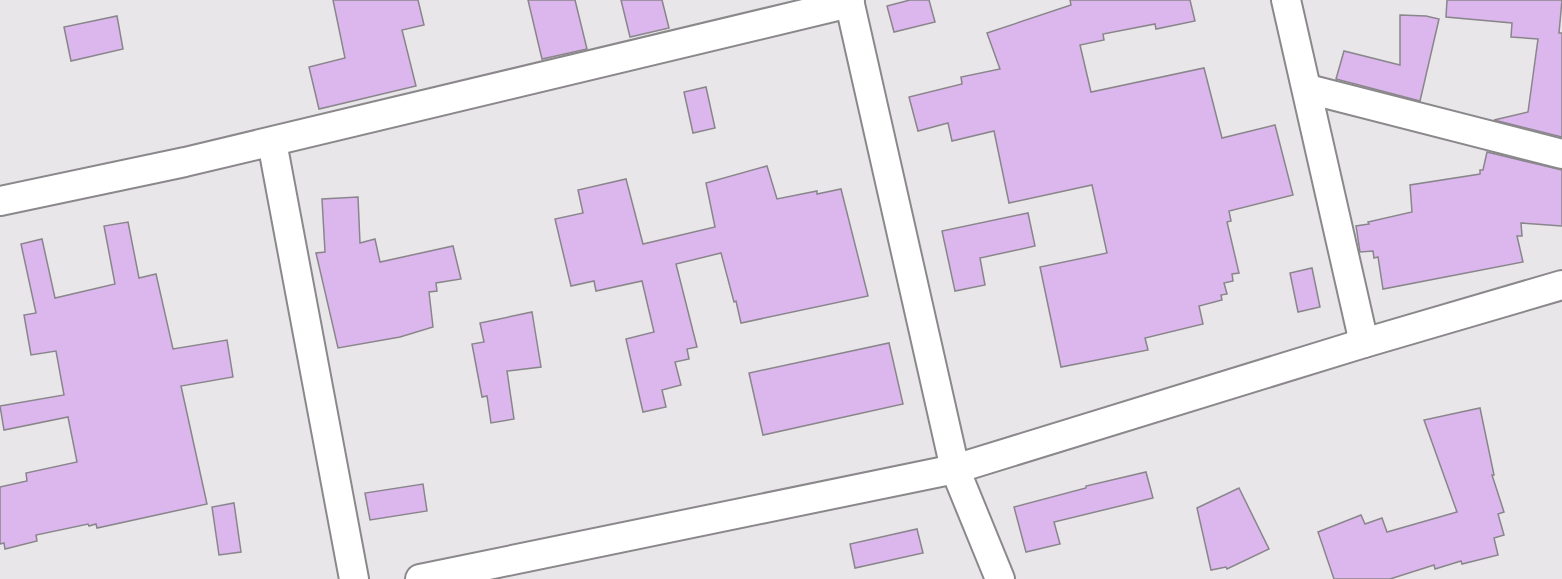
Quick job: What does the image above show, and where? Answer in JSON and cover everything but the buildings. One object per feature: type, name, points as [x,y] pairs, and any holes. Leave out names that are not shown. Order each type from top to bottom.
[{"type":"street","points":[[1286,0],[1364,344]]},
{"type":"street","points":[[0,201],[272,142],[850,2],[955,470],[1000,579]]},
{"type":"street","points":[[1308,89],[1562,154]]},
{"type":"street","points":[[272,142],[354,579]]},
{"type":"street","points":[[420,579],[955,470],[1562,285]]}]
